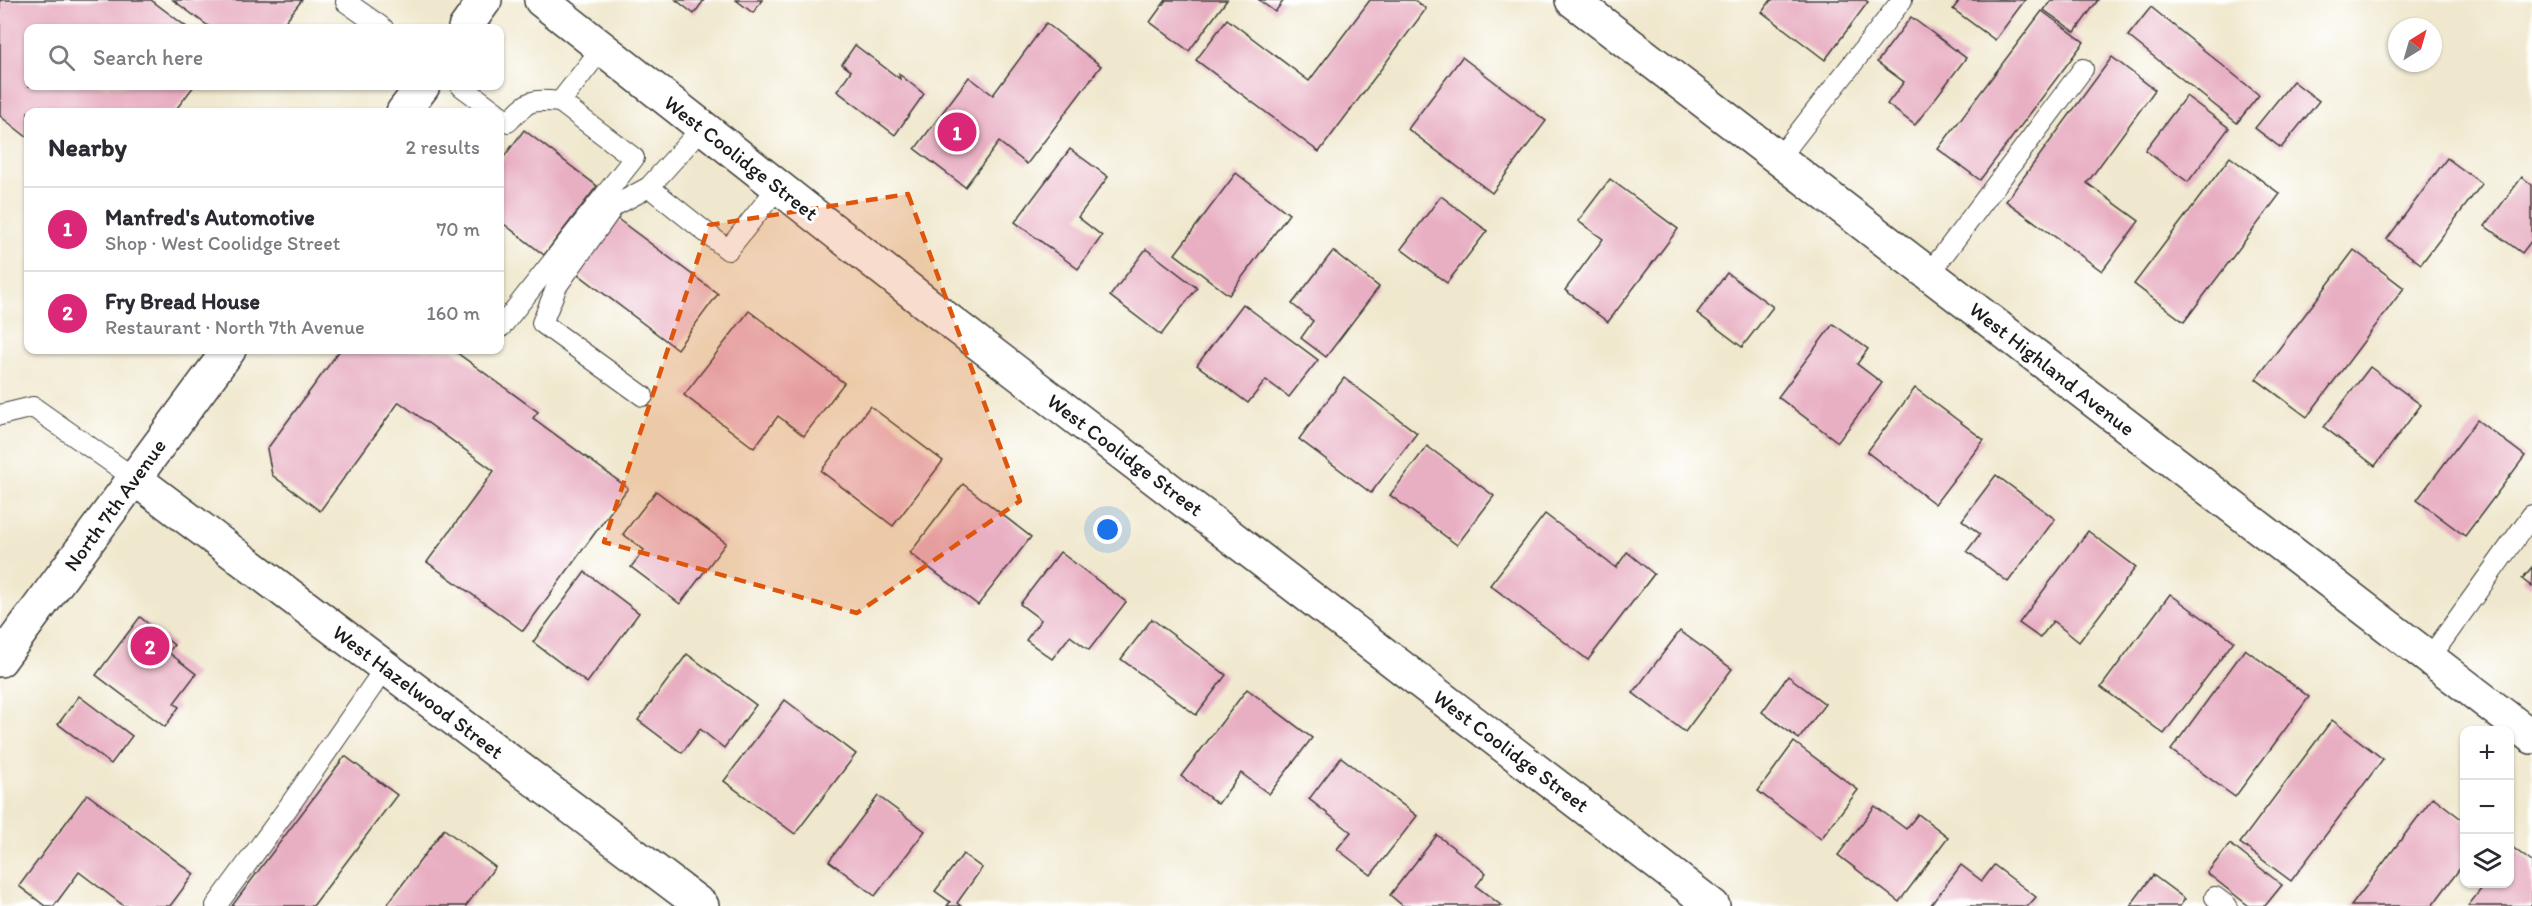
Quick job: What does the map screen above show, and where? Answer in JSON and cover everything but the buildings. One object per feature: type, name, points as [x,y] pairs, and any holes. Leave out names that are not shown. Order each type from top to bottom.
[{"type":"street","points":[[468,24],[485,0]]},
{"type":"street","name":"West Coolidge Street","points":[[541,0],[935,310],[1713,906]]},
{"type":"street","name":"West Highland Avenue","points":[[1572,0],[2532,737]]},
{"type":"street","points":[[406,108],[420,90]]},
{"type":"street","name":"North 7th Avenue","points":[[0,660],[226,354]]},
{"type":"street","name":"West Hazelwood Street","points":[[134,478],[702,906]]},
{"type":"lane","points":[[1779,158],[1902,0]]},
{"type":"lane","points":[[346,2],[377,24]]},
{"type":"lane","points":[[560,102],[602,48]]},
{"type":"lane","points":[[1929,274],[2083,69]]},
{"type":"lane","points":[[466,90],[491,108]]},
{"type":"lane","points":[[504,118],[508,122],[525,103],[543,100],[560,102],[634,158],[504,323]]},
{"type":"lane","points":[[643,396],[542,323],[557,286],[614,206],[649,187],[702,128]]},
{"type":"lane","points":[[649,187],[728,250],[778,186]]},
{"type":"lane","points":[[0,415],[33,407],[134,478]]},
{"type":"lane","points":[[2429,659],[2532,515]]},
{"type":"lane","points":[[216,906],[385,668]]},
{"type":"highlighted area","points":[[908,194],[1020,501],[857,613],[604,542],[709,225]]},
{"type":"place","name":"Manfred's Automotive","points":[[957,132]]},
{"type":"place","name":"Fry Bread House","points":[[150,646]]}]
